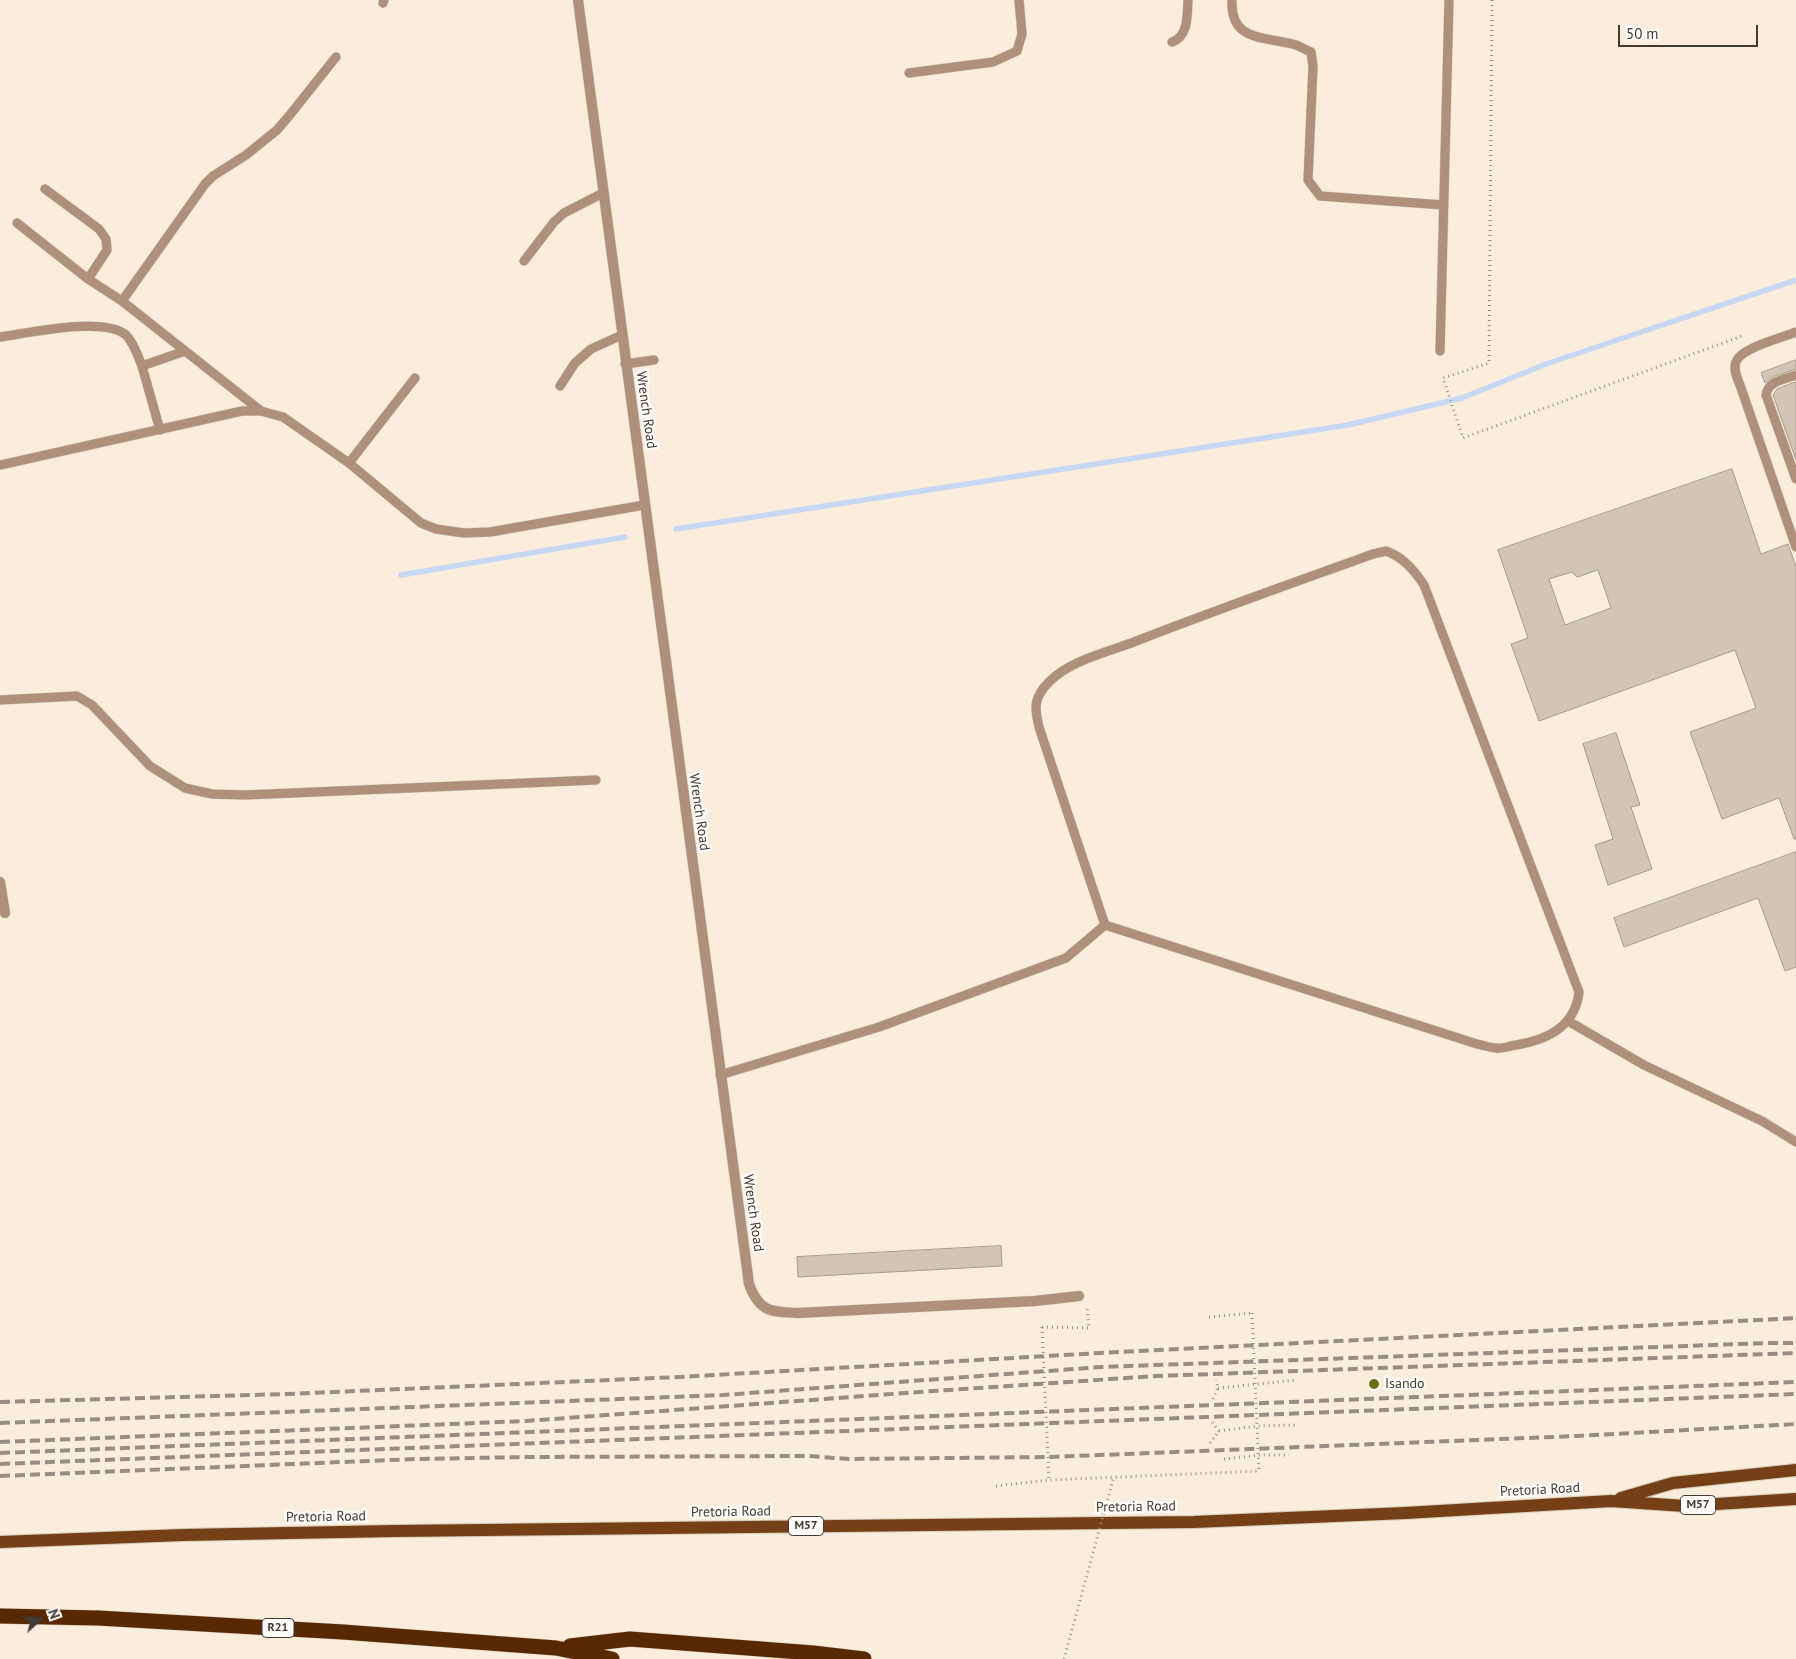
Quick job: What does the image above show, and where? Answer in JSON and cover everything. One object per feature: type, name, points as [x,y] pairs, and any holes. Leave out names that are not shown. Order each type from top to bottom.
[{"type":"highway","name":"R21","points":[[0,1616],[98,1618],[343,1632],[556,1648],[612,1659]]},
{"type":"highway","points":[[556,1648],[630,1639],[813,1653],[864,1659]]},
{"type":"main road","name":"Pretoria Road","points":[[1611,1501],[1673,1483],[1796,1470]]},
{"type":"main road","name":"Pretoria Road","points":[[0,1542],[394,1531],[1194,1522],[1405,1513],[1611,1501],[1685,1506],[1796,1499]]},
{"type":"street","name":"Wrench Road","points":[[578,0],[749,1284],[757,1303],[766,1309],[798,1313],[1035,1301],[1079,1296]]},
{"type":"street","points":[[0,882],[5,913]]},
{"type":"lane","points":[[909,73],[993,62],[1017,52],[1022,34],[1018,0]]},
{"type":"lane","points":[[1172,42],[1178,40],[1184,32],[1188,0]]},
{"type":"lane","points":[[1232,0],[1232,13],[1238,27],[1253,37],[1296,46],[1310,52],[1313,66],[1308,180],[1320,196],[1444,204]]},
{"type":"lane","points":[[1440,351],[1449,0]]},
{"type":"lane","points":[[122,301],[205,184],[213,176],[246,156],[277,130],[336,57]]},
{"type":"lane","points":[[44,189],[99,229],[106,239],[107,250],[88,279]]},
{"type":"lane","points":[[524,261],[554,222],[564,213],[603,194]]},
{"type":"lane","points":[[17,222],[88,279],[122,301],[261,411]]},
{"type":"lane","points":[[0,337],[64,328],[102,326],[119,330],[132,342],[142,366],[160,430]]},
{"type":"lane","points":[[1796,332],[1747,350],[1738,358],[1735,364],[1735,370],[1796,547]]},
{"type":"lane","points":[[560,386],[575,363],[591,349],[622,335]]},
{"type":"lane","points":[[142,366],[185,351]]},
{"type":"lane","points":[[626,364],[654,360]]},
{"type":"lane","points":[[1796,376],[1772,384],[1768,387],[1766,395],[1796,479]]},
{"type":"lane","points":[[349,463],[416,378]]},
{"type":"lane","points":[[0,465],[242,411],[261,411],[283,417],[349,463],[421,523],[436,529],[464,533],[490,532],[644,505]]},
{"type":"lane","points":[[1386,551],[1405,562],[1424,585],[1579,992],[1574,1012],[1568,1021],[1550,1034],[1540,1039],[1497,1048],[1477,1044],[1105,925],[1039,727],[1036,714],[1036,700],[1048,682],[1066,668],[1186,621],[1386,551]]},
{"type":"lane","points":[[0,700],[77,696],[92,705],[150,766],[185,788],[212,794],[245,795],[596,780]]},
{"type":"lane","points":[[720,1075],[879,1027],[1066,958],[1105,925]]},
{"type":"lane","points":[[1568,1021],[1644,1065],[1762,1121],[1796,1142]]},
{"type":"path","points":[[1492,0],[1489,364],[1443,378],[1463,438],[1742,336],[1747,350]]},
{"type":"path","points":[[1049,1480],[1042,1327],[1089,1328],[1086,1296],[1079,1296]]},
{"type":"path","points":[[996,1486],[1049,1480],[1114,1476],[1260,1471],[1252,1313],[1208,1318]]},
{"type":"path","points":[[1213,1399],[1218,1388],[1216,1380]]},
{"type":"path","points":[[1218,1388],[1297,1380]]},
{"type":"path","points":[[1212,1422],[1219,1431]]},
{"type":"path","points":[[1210,1443],[1219,1431],[1257,1426],[1296,1425]]},
{"type":"path","points":[[1224,1459],[1260,1455],[1289,1455]]},
{"type":"path","points":[[1064,1659],[1114,1476]]},
{"type":"building","points":[[1796,360],[1796,369],[1775,376],[1765,383],[1761,373]]},
{"type":"building","points":[[1796,382],[1796,460],[1773,395],[1777,389]]},
{"type":"building","points":[[1732,469],[1761,554],[1788,544],[1796,567],[1796,839],[1794,839],[1779,798],[1722,819],[1690,732],[1756,708],[1735,650],[1539,721],[1511,644],[1528,638],[1498,550]],"holes":[[[1598,570],[1611,608],[1565,625],[1549,579],[1572,572],[1577,577]]]},
{"type":"building","points":[[1616,733],[1640,805],[1631,807],[1652,869],[1608,885],[1595,845],[1613,839],[1583,744]]},
{"type":"building","points":[[1796,852],[1796,967],[1785,971],[1758,898],[1624,947],[1614,918]]},
{"type":"building","points":[[1001,1246],[1002,1266],[798,1277],[797,1257]]},
{"type":"waterway","points":[[676,529],[1348,425],[1462,398],[1546,364],[1796,280]]},
{"type":"waterway","points":[[401,575],[625,537]]},
{"type":"railway","points":[[0,1402],[287,1394],[679,1377],[1100,1353],[1796,1318]]},
{"type":"railway","points":[[0,1423],[723,1395],[1101,1367],[1796,1343]]},
{"type":"railway","points":[[0,1442],[526,1421],[1157,1376],[1796,1353]]},
{"type":"railway","points":[[0,1453],[1796,1382]]},
{"type":"railway","points":[[0,1464],[1796,1394]]},
{"type":"railway","points":[[0,1476],[416,1459],[808,1456],[850,1459],[1050,1457],[1577,1436],[1796,1424]]},
{"type":"place","name":"Isando","points":[[1374,1384]]}]
